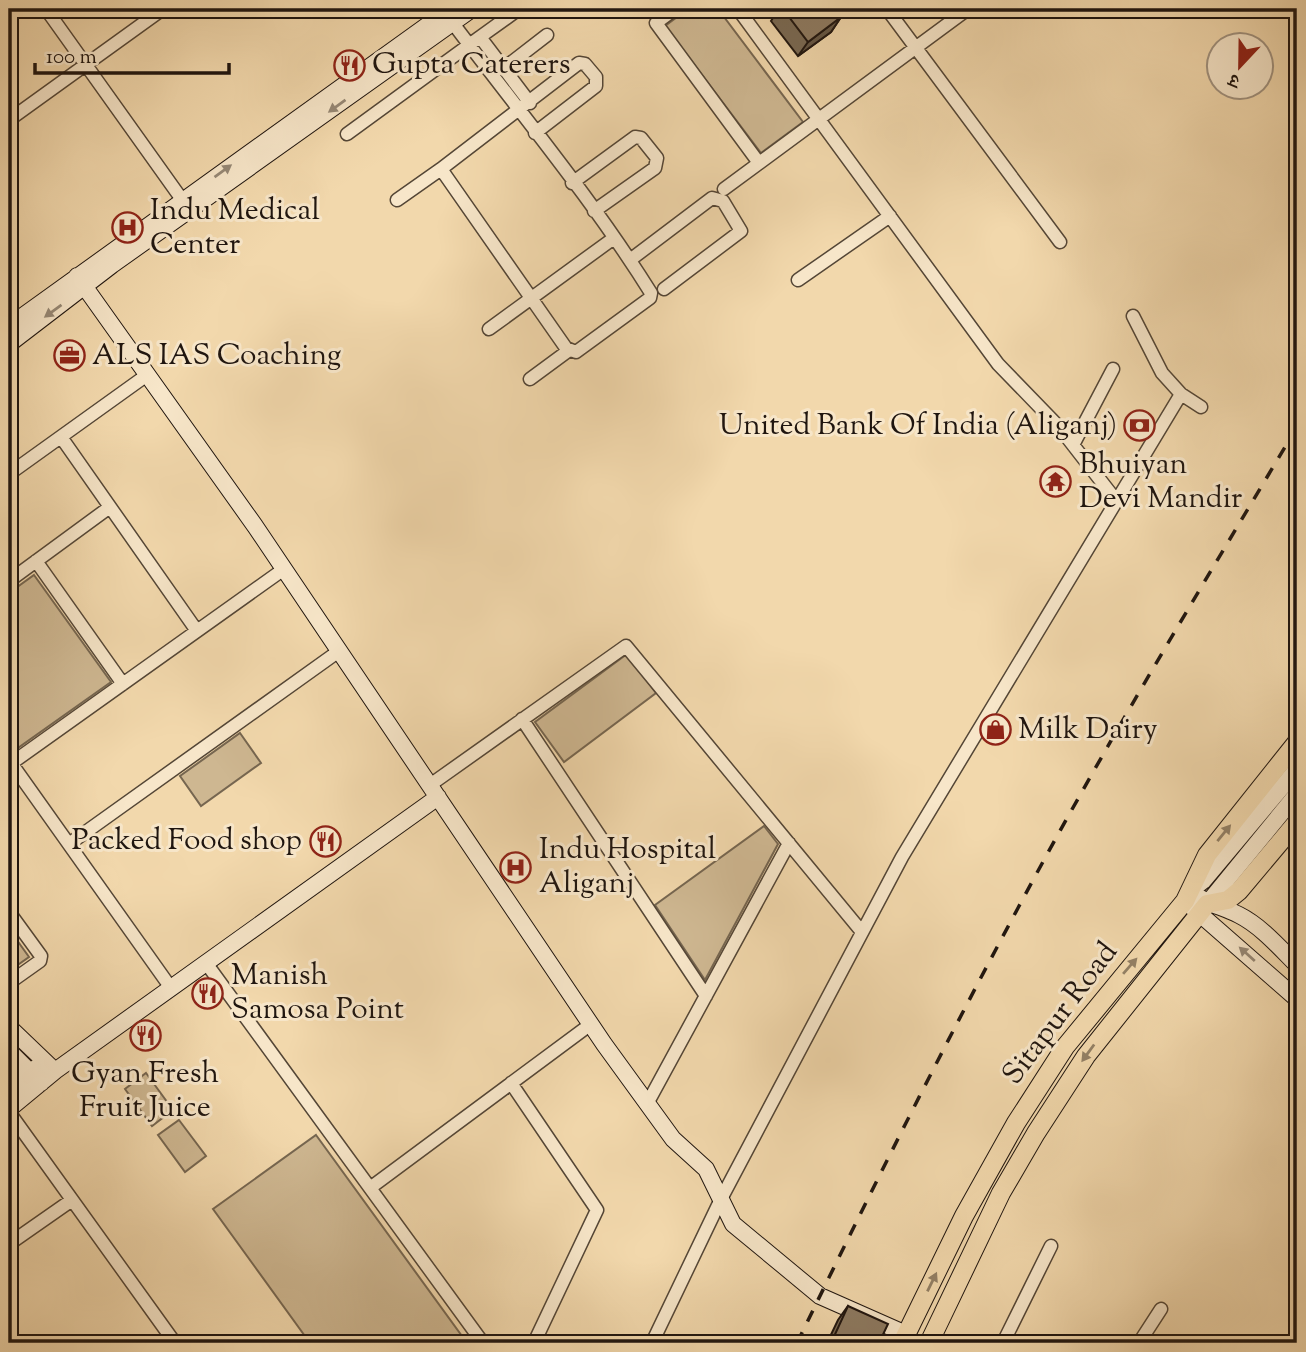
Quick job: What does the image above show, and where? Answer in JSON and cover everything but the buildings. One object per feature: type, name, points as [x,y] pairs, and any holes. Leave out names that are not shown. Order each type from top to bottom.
[{"type":"main road","name":"Sitapur Road","points":[[904,1339],[964,1216],[1016,1123],[1087,1018],[1188,896],[1198,867],[1297,742]]},
{"type":"main road","name":"Sitapur Road","points":[[929,1343],[1001,1193],[1086,1056],[1203,908],[1228,900],[1239,891],[1297,822]]},
{"type":"street","points":[[46,9],[186,206]]},
{"type":"street","points":[[11,115],[163,9]]},
{"type":"street","points":[[9,326],[112,265],[186,206],[449,14],[472,9]]},
{"type":"street","points":[[347,134],[519,9]]},
{"type":"street","points":[[676,9],[656,23],[759,163]]},
{"type":"street","points":[[738,9],[998,364],[1073,445],[1115,499]]},
{"type":"street","points":[[887,9],[1060,242]]},
{"type":"street","points":[[724,189],[968,9]]},
{"type":"street","points":[[449,14],[503,69],[535,133],[630,260],[651,293],[650,298],[581,349],[568,351],[530,379]]},
{"type":"street","points":[[503,69],[547,35]]},
{"type":"street","points":[[475,41],[524,107]]},
{"type":"street","points":[[397,200],[582,62],[596,77],[594,89],[535,133]]},
{"type":"street","points":[[572,183],[635,137],[641,138],[657,158],[655,168],[594,211]]},
{"type":"street","points":[[441,169],[568,351]]},
{"type":"street","points":[[630,260],[712,198],[723,201],[741,231],[664,289]]},
{"type":"street","points":[[799,280],[890,216]]},
{"type":"street","points":[[489,330],[614,238]]},
{"type":"street","points":[[9,344],[80,282]]},
{"type":"street","points":[[80,282],[284,569],[647,1104],[673,1139],[706,1169],[733,1224],[793,1277],[820,1296],[904,1339]]},
{"type":"street","points":[[1133,316],[1161,373],[1181,394],[1201,407]]},
{"type":"street","points":[[1073,445],[1113,369]]},
{"type":"street","points":[[9,474],[147,375]]},
{"type":"street","points":[[652,1343],[721,1199],[902,857],[1115,499],[1181,394]]},
{"type":"street","points":[[61,437],[197,631]]},
{"type":"street","points":[[9,581],[110,507]]},
{"type":"street","points":[[36,561],[123,684]]},
{"type":"street","points":[[171,988],[9,762],[284,569]]},
{"type":"street","points":[[175,1343],[9,1111],[36,1077],[49,1066],[171,988],[434,791],[522,719],[626,646],[862,932]]},
{"type":"street","points":[[69,844],[340,652]]},
{"type":"street","points":[[522,719],[706,996]]},
{"type":"street","points":[[1297,769],[1188,896],[1297,999]]},
{"type":"street","points":[[1203,908],[1297,794]]},
{"type":"street","points":[[647,1104],[789,843]]},
{"type":"street","points":[[1203,908],[1239,915],[1269,937],[1297,965]]},
{"type":"street","points":[[9,912],[41,956],[40,961],[9,983]]},
{"type":"street","points":[[206,962],[483,1343]]},
{"type":"street","points":[[370,1188],[591,1024]]},
{"type":"street","points":[[9,1027],[49,1066]]},
{"type":"street","points":[[9,1051],[36,1077]]},
{"type":"street","points":[[9,1089],[36,1077]]},
{"type":"street","points":[[511,1083],[597,1210],[534,1343]]},
{"type":"street","points":[[9,1244],[72,1200]]},
{"type":"street","points":[[1003,1343],[1051,1246]]},
{"type":"street","points":[[1139,1343],[1161,1309]]},
{"type":"shaded area","points":[[688,9],[718,9],[803,122],[761,153],[665,26]]},
{"type":"shaded area","points":[[34,575],[111,682],[15,750],[9,742],[9,593]]},
{"type":"shaded area","points":[[627,654],[656,693],[564,762],[535,722]]},
{"type":"shaded area","points":[[240,733],[261,763],[201,806],[180,776]]},
{"type":"shaded area","points":[[764,826],[778,844],[705,980],[655,905]]},
{"type":"shaded area","points":[[9,929],[29,957],[9,971]]},
{"type":"shaded area","points":[[146,1073],[173,1110],[152,1126],[125,1089]]},
{"type":"shaded area","points":[[179,1120],[206,1156],[185,1172],[158,1135]]},
{"type":"shaded area","points":[[316,1135],[467,1343],[310,1343],[213,1209]]},
{"type":"railway","points":[[797,1343],[933,1070],[1051,847],[1154,666],[1297,427]]},
{"type":"place","name":"Gupta Caterers","points":[[349,65]]},
{"type":"place","name":"Indu Medical Center","points":[[127,228]]},
{"type":"place","name":"ALS IAS Coaching","points":[[69,356]]},
{"type":"place","name":"United Bank Of India (Aliganj)","points":[[1140,426]]},
{"type":"place","name":"Bhuiyan Devi Mandir","points":[[1056,482]]},
{"type":"place","name":"Milk Dairy","points":[[995,730]]},
{"type":"place","name":"Packed Food shop","points":[[325,841]]},
{"type":"place","name":"Indu Hospital Aliganj","points":[[516,867]]},
{"type":"place","name":"Manish Samosa Point","points":[[208,993]]},
{"type":"place","name":"Gyan Fresh Fruit Juice","points":[[145,1036]]}]
